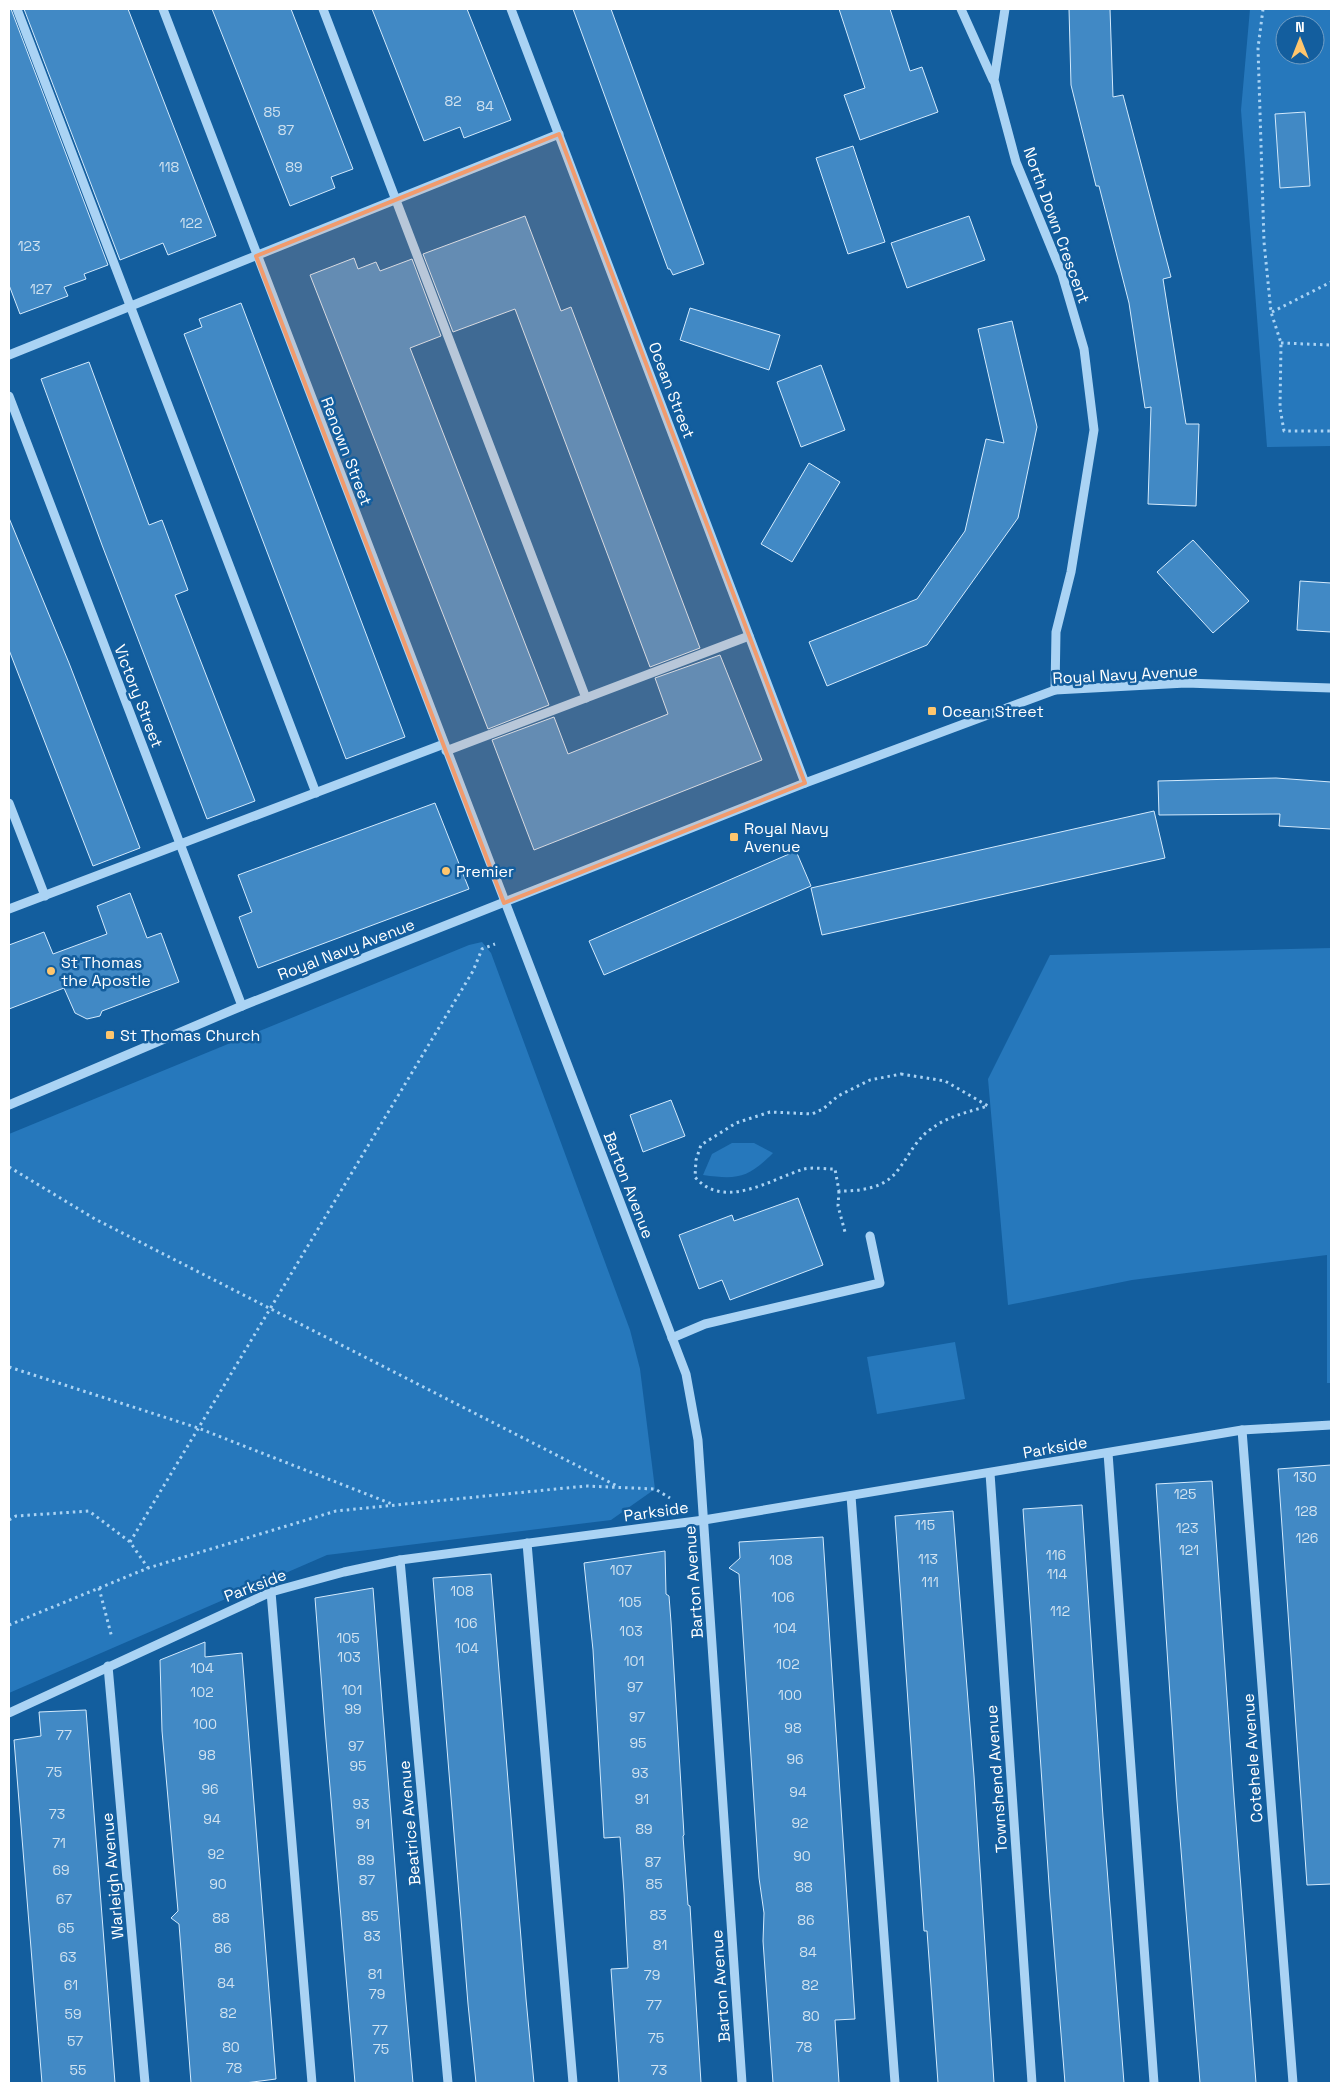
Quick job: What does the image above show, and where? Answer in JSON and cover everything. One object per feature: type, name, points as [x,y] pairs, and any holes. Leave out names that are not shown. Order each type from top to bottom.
[{"type":"street","points":[[17,9],[132,306],[316,793]]},
{"type":"street","name":"Renown Street","points":[[163,9],[504,903]]},
{"type":"street","points":[[323,9],[586,698]]},
{"type":"street","name":"Ocean Street","points":[[511,9],[805,783]]},
{"type":"street","points":[[961,9],[994,80]]},
{"type":"street","name":"North Down Crescent","points":[[1005,9],[994,80],[1016,162],[1062,274],[1084,349],[1094,430],[1072,562],[1056,632],[1055,690]]},
{"type":"street","points":[[9,355],[559,134]]},
{"type":"street","name":"Victory Street","points":[[9,396],[242,1006]]},
{"type":"street","points":[[9,909],[316,793],[586,698],[749,636]]},
{"type":"street","name":"Royal Navy Avenue","points":[[9,1105],[242,1006],[805,783],[1055,690],[1186,683],[1331,688]]},
{"type":"street","points":[[9,803],[45,896]]},
{"type":"street","name":"Barton Avenue","points":[[504,903],[686,1374],[698,1440],[742,2083]]},
{"type":"street","points":[[672,1338],[705,1324],[880,1283],[870,1236]]},
{"type":"street","name":"Parkside","points":[[9,1714],[108,1666],[271,1592],[344,1572],[400,1560],[704,1520],[1242,1430],[1331,1425]]},
{"type":"street","name":"Cotehele Avenue","points":[[1242,1430],[1293,2083]]},
{"type":"street","points":[[1108,1453],[1154,2083]]},
{"type":"street","name":"Townshend Avenue","points":[[990,1473],[1032,2083]]},
{"type":"street","points":[[851,1496],[895,2083]]},
{"type":"street","points":[[527,1543],[573,2083]]},
{"type":"street","name":"Beatrice Avenue","points":[[400,1560],[448,2083]]},
{"type":"street","points":[[271,1592],[312,2083]]},
{"type":"street","name":"Warleigh Avenue","points":[[108,1666],[145,2083]]},
{"type":"path","points":[[1263,9],[1258,58],[1264,242],[1272,312],[1281,343],[1280,408],[1284,431],[1331,431]]},
{"type":"path","points":[[1272,312],[1331,282]]},
{"type":"path","points":[[1281,343],[1331,345]]},
{"type":"path","points":[[130,1542],[414,1066],[473,971],[482,949],[517,936]]},
{"type":"path","points":[[902,1074],[945,1081],[988,1106],[951,1117],[930,1129],[910,1151],[897,1172],[875,1187],[859,1191],[839,1191],[835,1169],[805,1169],[774,1182],[740,1191],[717,1191],[703,1187],[695,1177],[696,1160],[701,1145],[730,1126],[770,1112],[812,1114],[823,1109],[838,1096],[870,1080],[902,1074]]},
{"type":"path","points":[[9,1168],[95,1219],[620,1488]]},
{"type":"path","points":[[9,1367],[198,1428],[394,1505]]},
{"type":"path","points":[[9,1625],[148,1568],[336,1511],[586,1486],[655,1489]]},
{"type":"path","points":[[9,1520],[16,1516],[89,1511],[130,1542],[148,1568]]},
{"type":"path","points":[[99,1588],[118,1662]]},
{"type":"highlighted area","points":[[559,134],[805,783],[504,903],[256,256]]},
{"type":"shaded area","points":[[1250,9],[1331,9],[1331,446],[1267,447],[1241,110]]},
{"type":"shaded area","points":[[482,942],[491,953],[630,1330],[640,1369],[655,1489],[611,1520],[327,1555],[9,1693],[9,1134],[469,945]]},
{"type":"shaded area","points":[[1331,948],[1331,1383],[1327,1383],[1327,1255],[1132,1280],[1008,1305],[988,1079],[1050,955]]},
{"type":"shaded area","points":[[732,1143],[754,1143],[773,1153],[756,1168],[742,1175],[725,1177],[703,1175],[712,1154]]},
{"type":"shaded area","points":[[955,1342],[965,1399],[877,1414],[867,1357]]},
{"type":"building","points":[[9,9],[11,9],[108,265],[84,274],[86,279],[64,287],[68,296],[20,314],[9,285]]},
{"type":"building","points":[[24,9],[128,9],[216,236],[168,255],[163,243],[120,260]]},
{"type":"building","points":[[212,9],[291,9],[353,169],[331,177],[335,188],[290,206]]},
{"type":"building","points":[[372,9],[467,9],[511,120],[464,138],[460,127],[424,141]]},
{"type":"building","points":[[573,9],[611,9],[704,264],[673,275],[670,269],[668,269]]},
{"type":"building","points":[[839,9],[890,9],[910,71],[922,67],[938,112],[860,140],[844,95],[865,88]]},
{"type":"building","points":[[1069,9],[1110,9],[1113,97],[1123,95],[1171,277],[1163,279],[1186,424],[1199,424],[1196,506],[1148,504],[1151,407],[1145,408],[1129,303],[1099,186],[1096,186],[1071,85]]},
{"type":"building","points":[[1305,112],[1310,186],[1280,188],[1275,114]]},
{"type":"building","points":[[853,146],[885,242],[848,254],[816,158]]},
{"type":"building","points":[[525,216],[561,311],[571,307],[700,648],[650,667],[515,309],[453,332],[423,254]]},
{"type":"building","points":[[969,216],[985,260],[907,288],[891,243]]},
{"type":"building","points":[[354,258],[358,269],[376,262],[380,271],[412,259],[441,336],[410,348],[549,705],[488,729],[310,275]]},
{"type":"building","points":[[241,303],[405,737],[346,759],[184,334],[202,327],[199,319]]},
{"type":"building","points":[[690,308],[780,335],[769,370],[680,340]]},
{"type":"building","points":[[1012,321],[1037,427],[1018,518],[927,645],[827,686],[809,642],[917,599],[965,531],[986,439],[1004,443],[978,329]]},
{"type":"building","points":[[89,362],[149,525],[162,520],[188,590],[175,595],[255,801],[207,819],[102,545],[41,379]]},
{"type":"building","points":[[821,365],[845,430],[801,447],[777,382]]},
{"type":"building","points":[[809,463],[840,482],[792,562],[761,544]]},
{"type":"building","points":[[9,518],[69,663],[140,848],[93,866],[9,650]]},
{"type":"building","points":[[1193,540],[1249,601],[1213,633],[1157,572]]},
{"type":"building","points":[[1300,581],[1331,583],[1331,632],[1297,630]]},
{"type":"building","points":[[720,655],[762,760],[534,850],[492,740],[554,717],[568,754],[668,714],[655,678]]},
{"type":"building","points":[[1276,778],[1331,782],[1331,829],[1279,826],[1280,814],[1159,815],[1158,781]]},
{"type":"building","points":[[435,803],[469,889],[258,968],[239,917],[252,912],[238,875]]},
{"type":"building","points":[[1154,811],[1165,858],[822,935],[811,888]]},
{"type":"building","points":[[796,851],[811,886],[604,975],[589,941]]},
{"type":"building","points":[[130,893],[147,938],[161,933],[179,982],[102,1011],[100,1016],[87,1019],[75,1013],[64,988],[9,1009],[9,945],[44,932],[53,954],[107,934],[97,906]]},
{"type":"building","points":[[671,1100],[685,1136],[643,1152],[630,1115]]},
{"type":"building","points":[[798,1198],[823,1265],[730,1300],[722,1280],[699,1289],[679,1235],[732,1215],[734,1221]]},
{"type":"building","points":[[1331,1465],[1331,1884],[1307,1885],[1278,1469]]},
{"type":"building","points":[[1212,1481],[1256,2083],[1200,2083],[1177,1801],[1156,1484]]},
{"type":"building","points":[[1082,1505],[1103,1817],[1124,2083],[1065,2083],[1050,1898],[1023,1509]]},
{"type":"building","points":[[953,1511],[974,1776],[994,2083],[938,2083],[927,1931],[924,1931],[895,1516]]},
{"type":"building","points":[[823,1537],[855,2019],[835,2020],[839,2083],[773,2083],[763,1941],[764,1913],[759,1878],[739,1574],[729,1568],[740,1558],[739,1542]]},
{"type":"building","points":[[665,1551],[666,1594],[669,1596],[671,1622],[683,1836],[688,1905],[690,1906],[701,2083],[619,2083],[611,1969],[628,1968],[624,1893],[620,1837],[604,1838],[593,1650],[584,1563]]},
{"type":"building","points":[[491,1574],[534,2083],[476,2083],[468,2004],[433,1578]]},
{"type":"building","points":[[373,1588],[413,2083],[355,2083],[325,1728],[315,1598]]},
{"type":"building","points":[[205,1642],[205,1657],[242,1653],[276,2079],[245,2083],[191,2083],[179,1924],[171,1918],[178,1911],[162,1731],[160,1660]]},
{"type":"building","points":[[86,1710],[115,2083],[42,2083],[14,1740],[41,1736],[39,1712]]},
{"type":"place","name":"Ocean Street","points":[[932,711]]},
{"type":"place","name":"Royal Navy Avenue","points":[[734,837]]},
{"type":"place","name":"Premier","points":[[446,871]]},
{"type":"place","name":"St Thomas the Apostle","points":[[51,971]]},
{"type":"place","name":"St Thomas Church","points":[[110,1035]]}]
